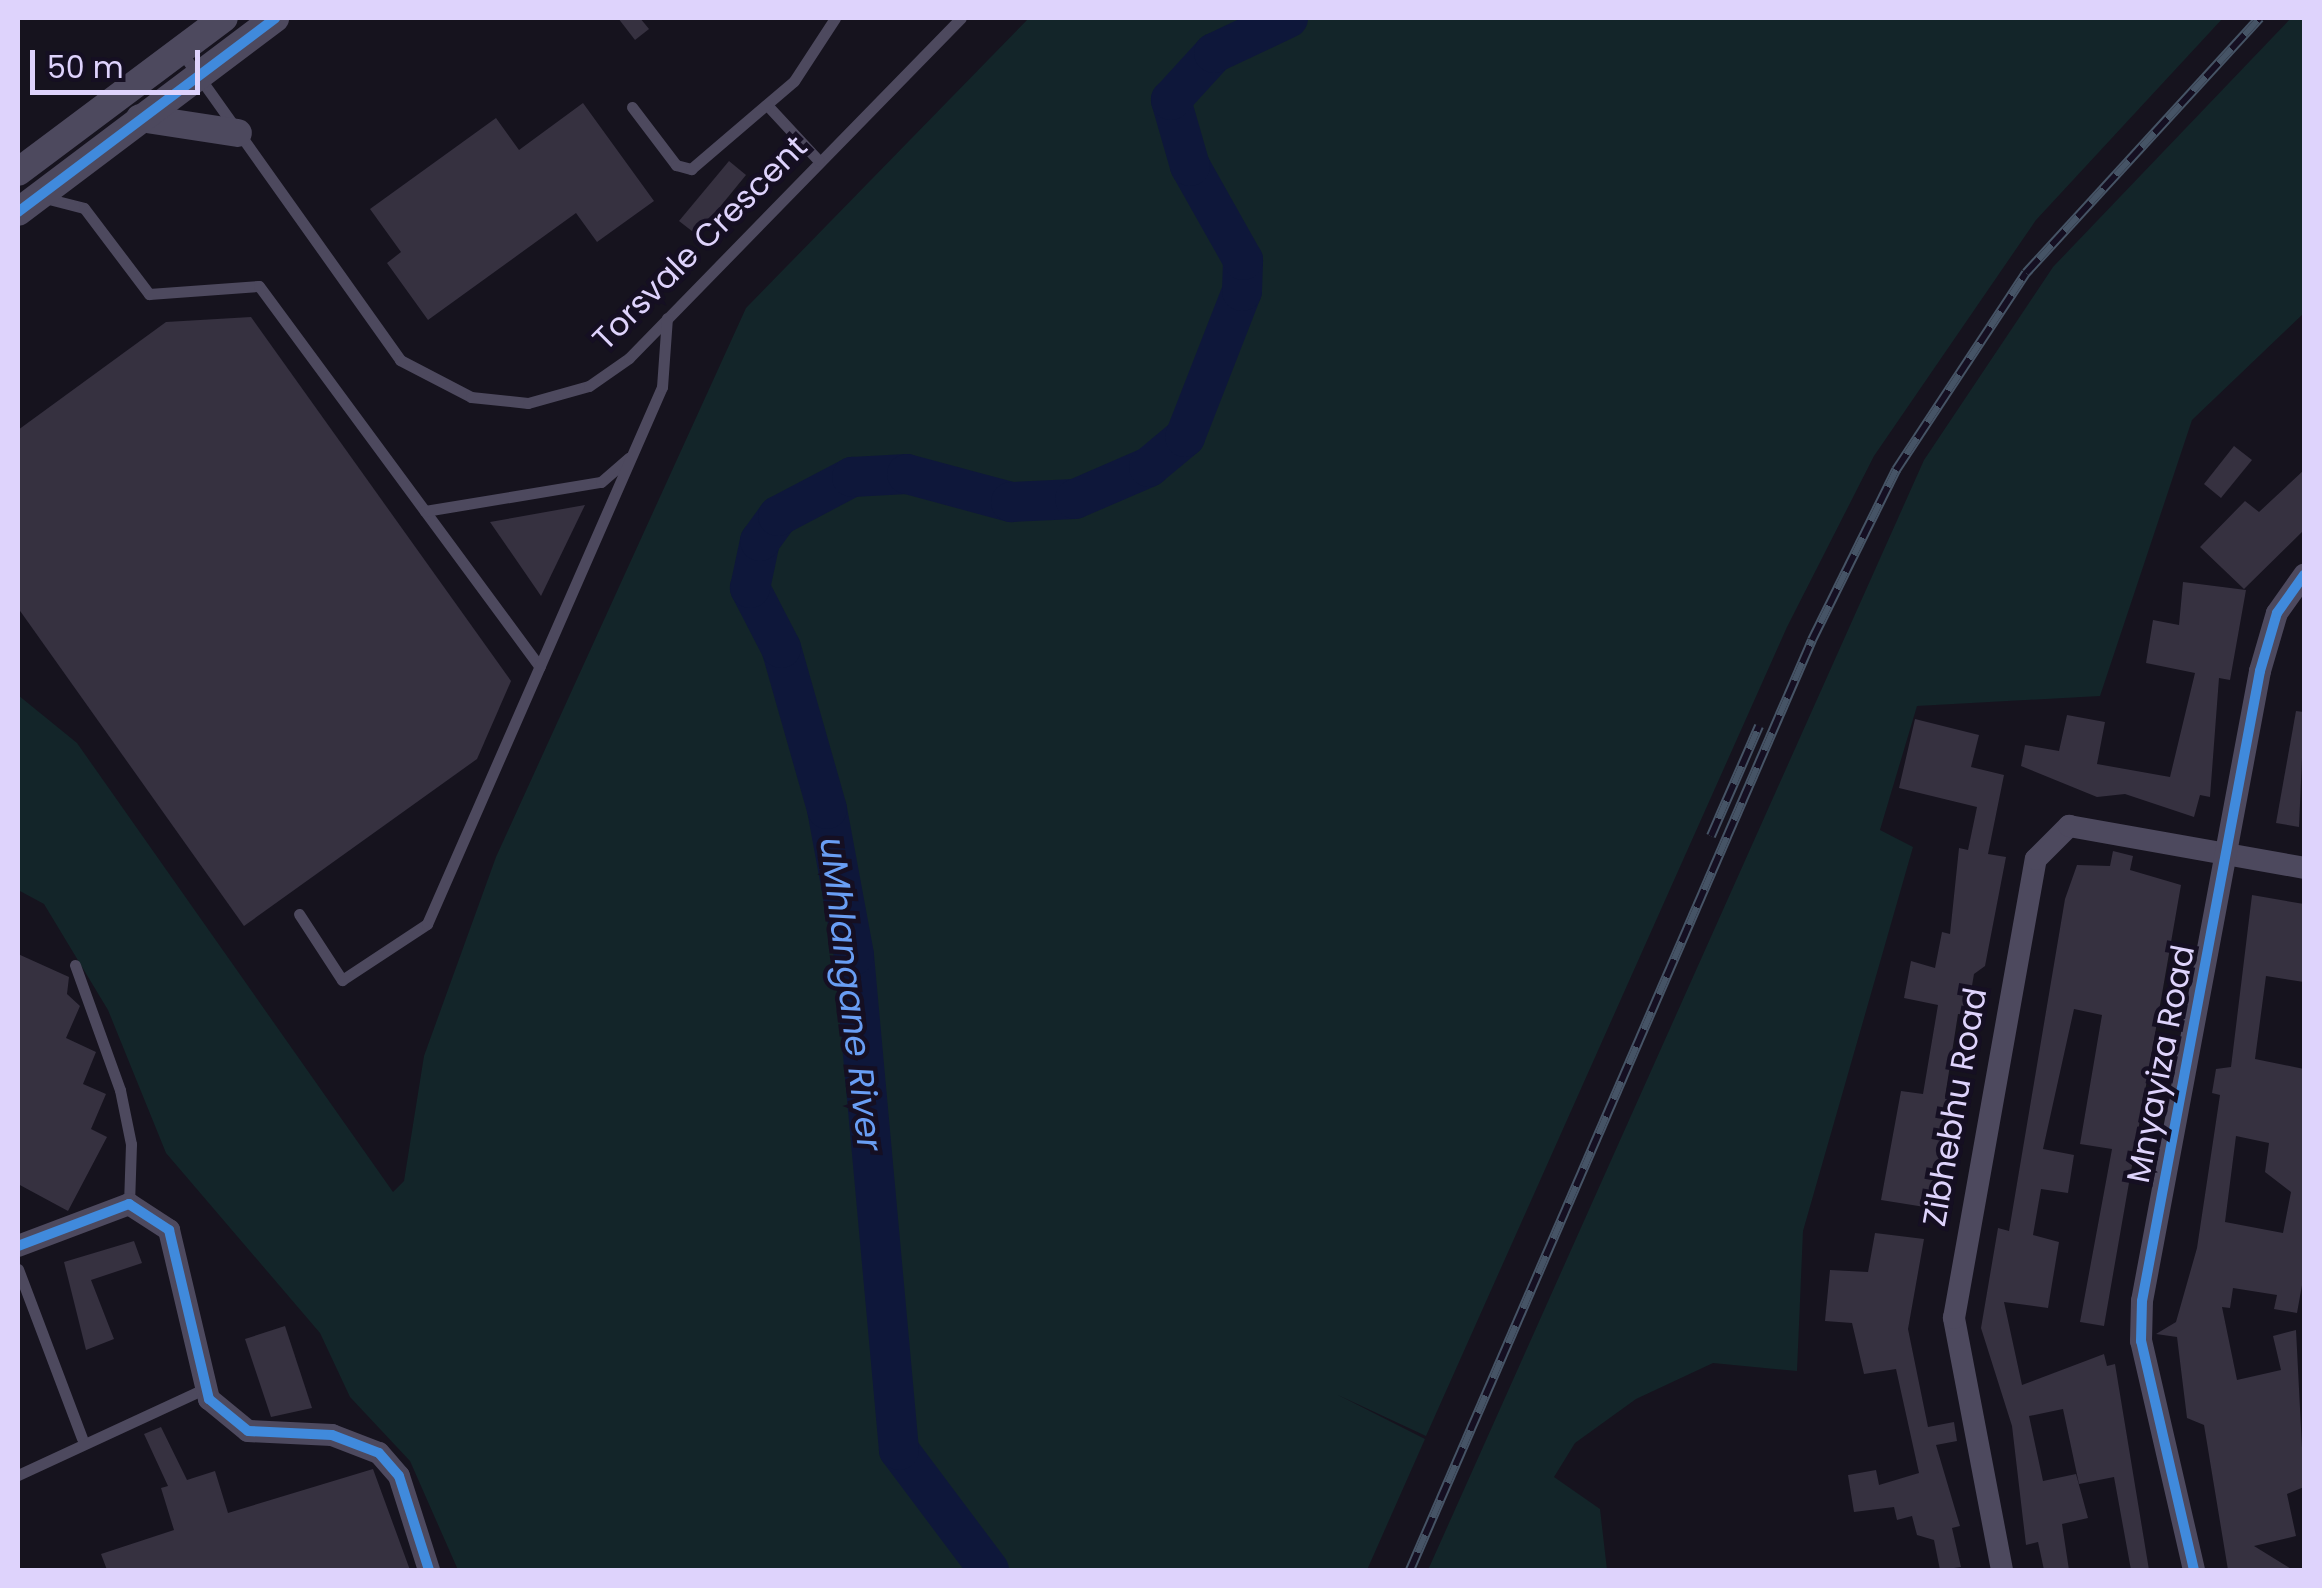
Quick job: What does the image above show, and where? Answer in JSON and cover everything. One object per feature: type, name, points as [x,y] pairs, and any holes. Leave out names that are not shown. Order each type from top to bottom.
[{"type":"street","points":[[18,172],[224,18]]},
{"type":"street","points":[[27,204],[274,18]]},
{"type":"street","points":[[140,118],[238,133]]},
{"type":"street","name":"Mnyayiza Road","points":[[2194,1570],[2141,1313],[2267,640],[2304,575]]},
{"type":"street","name":"Zibhebhu Road","points":[[2002,1570],[1954,1318],[2036,859],[2068,826],[2226,852]]},
{"type":"street","points":[[2226,852],[2304,868]]},
{"type":"street","points":[[18,1246],[128,1204],[169,1230],[182,1256],[202,1390],[248,1431],[332,1435],[379,1453],[399,1476],[429,1570]]},
{"type":"lane","points":[[632,107],[685,171],[767,104],[835,18]]},
{"type":"lane","name":"Torsvale Crescent","points":[[180,50],[382,340],[436,384],[490,401],[550,400],[609,375],[961,18]]},
{"type":"lane","points":[[767,104],[819,161]]},
{"type":"lane","points":[[27,204],[84,208],[149,294],[259,286],[540,666]]},
{"type":"lane","points":[[299,914],[342,980],[427,924],[662,388],[667,318]]},
{"type":"lane","points":[[426,511],[601,482],[632,455]]},
{"type":"lane","points":[[75,966],[124,1108],[128,1204]]},
{"type":"lane","points":[[18,1269],[82,1438]]},
{"type":"lane","points":[[18,1474],[82,1438],[202,1390]]},
{"type":"shaded area","points":[[1029,18],[2223,18],[2036,220],[1874,456],[1787,627],[1426,1436],[1338,1395],[1425,1439],[1367,1570],[458,1570],[410,1461],[350,1397],[320,1333],[166,1153],[108,1010],[44,904],[18,890],[18,695],[77,743],[393,1192],[404,1181],[424,1056],[496,857],[746,308]]},
{"type":"shaded area","points":[[2291,18],[2304,18],[2304,313],[2192,420],[2100,696],[1917,706],[1880,830],[1913,847],[1803,1231],[1797,1371],[1713,1363],[1636,1399],[1575,1443],[1554,1477],[1600,1509],[1607,1570],[1428,1570],[1924,460],[2053,267]]},
{"type":"building","points":[[618,18],[640,18],[649,29],[635,40]]},
{"type":"building","points":[[583,103],[654,201],[597,242],[576,213],[428,320],[387,263],[401,252],[370,209],[496,118],[519,150]]},
{"type":"building","points":[[729,161],[746,175],[697,235],[679,221]]},
{"type":"building","points":[[251,317],[511,681],[477,759],[244,926],[18,608],[18,430],[166,322]]},
{"type":"building","points":[[2234,446],[2252,460],[2221,498],[2204,484]]},
{"type":"building","points":[[2304,470],[2304,530],[2244,589],[2200,547],[2245,501],[2259,512]]},
{"type":"building","points":[[585,505],[541,596],[490,522]]},
{"type":"building","points":[[2183,582],[2246,590],[2230,680],[2219,678],[2210,797],[2200,795],[2194,817],[2125,794],[2097,797],[2021,766],[2025,745],[2059,751],[2067,715],[2105,722],[2097,764],[2170,777],[2195,673],[2146,663],[2153,620],[2179,625]]},
{"type":"building","points":[[2296,711],[2304,712],[2299,827],[2276,823]]},
{"type":"building","points":[[1915,719],[1979,735],[1971,767],[2004,775],[1988,854],[2006,857],[1985,966],[1974,974],[1967,1015],[1958,1014],[1945,1097],[1956,1099],[1931,1208],[1881,1200],[1901,1091],[1923,1094],[1938,1005],[1904,998],[1911,961],[1935,968],[1942,932],[1950,934],[1959,848],[1968,850],[1977,807],[1899,788]]},
{"type":"building","points":[[2113,851],[2133,856],[2130,870],[2181,885],[2104,1326],[2080,1322],[2112,1149],[2080,1144],[2102,1015],[2074,1009],[2043,1149],[2074,1155],[2068,1193],[2041,1189],[2033,1235],[2059,1242],[2048,1308],[2004,1302],[2022,1385],[2104,1354],[2107,1366],[2115,1364],[2149,1570],[2131,1570],[2114,1477],[2079,1484],[2063,1409],[2029,1416],[2043,1481],[2076,1474],[2088,1518],[2062,1524],[2069,1570],[2044,1570],[2038,1542],[2026,1545],[2012,1426],[1981,1328],[1998,1228],[2009,1231],[2065,899],[2077,865],[2110,866]]},
{"type":"building","points":[[2252,895],[2304,904],[2304,982],[2266,976],[2255,1059],[2304,1069],[2304,1274],[2297,1313],[2274,1309],[2277,1295],[2233,1288],[2230,1308],[2222,1307],[2237,1380],[2281,1370],[2273,1336],[2296,1330],[2304,1487],[2287,1494],[2296,1536],[2254,1546],[2293,1570],[2228,1570],[2204,1425],[2187,1418],[2177,1337],[2156,1334],[2176,1322],[2197,1248],[2220,1095],[2212,1093],[2216,1069],[2231,1067]],"holes":[[[2236,1136],[2269,1143],[2265,1172],[2291,1192],[2283,1233],[2225,1222]]]},
{"type":"building","points":[[18,954],[69,977],[67,994],[80,1006],[66,1038],[96,1052],[83,1084],[106,1094],[91,1129],[107,1137],[68,1211],[18,1184]]},
{"type":"building","points":[[1875,1233],[1924,1239],[1908,1329],[1928,1427],[1954,1422],[1957,1441],[1936,1445],[1960,1526],[1952,1528],[1961,1567],[1940,1570],[1934,1540],[1917,1535],[1912,1516],[1897,1520],[1894,1507],[1854,1512],[1848,1475],[1876,1470],[1879,1485],[1919,1473],[1896,1369],[1864,1374],[1852,1323],[1825,1321],[1830,1270],[1868,1272]]},
{"type":"building","points":[[134,1241],[142,1263],[91,1280],[114,1339],[86,1350],[64,1262]]},
{"type":"building","points":[[285,1326],[312,1408],[271,1417],[245,1339]]},
{"type":"building","points":[[161,1427],[187,1480],[215,1471],[228,1513],[373,1469],[410,1570],[107,1570],[101,1554],[174,1530],[161,1488],[168,1486],[144,1434]]},
{"type":"waterway","name":"uMhlangane River","points":[[989,1570],[899,1450],[854,955],[827,809],[781,648],[750,588],[760,541],[778,516],[852,477],[907,474],[1011,502],[1075,499],[1149,467],[1185,437],[1242,291],[1243,260],[1190,166],[1171,100],[1214,53],[1288,18]]},
{"type":"railway","points":[[1410,1570],[1812,640],[1896,470],[2026,273],[2260,18]]},
{"type":"railway","points":[[1711,836],[1759,726]]},
{"type":"cycle path","points":[[18,212],[275,18]]},
{"type":"cycle path","points":[[2194,1570],[2141,1341],[2142,1301],[2260,671],[2277,613],[2304,575]]},
{"type":"cycle path","points":[[18,1246],[129,1204],[169,1230],[209,1399],[248,1431],[332,1435],[379,1453],[399,1476],[429,1570]]}]
